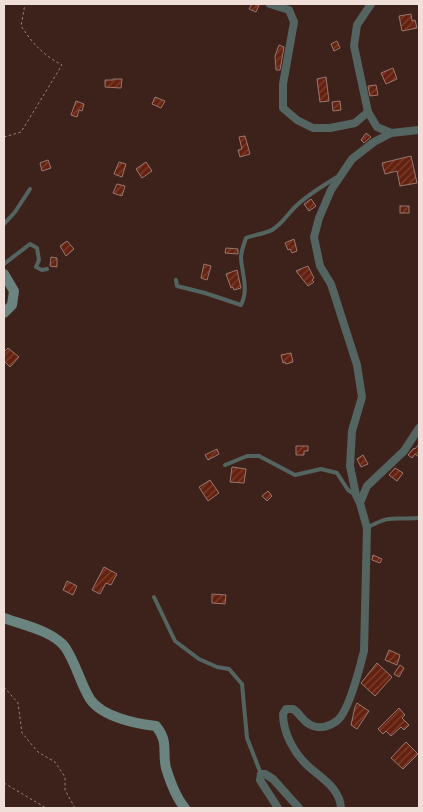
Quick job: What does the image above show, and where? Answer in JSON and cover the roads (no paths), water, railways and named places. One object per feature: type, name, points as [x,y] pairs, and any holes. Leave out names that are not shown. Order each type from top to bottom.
[{"type":"street","points":[[270,4],[289,10],[294,22],[283,84],[283,108],[297,120],[313,128],[330,128],[355,124],[368,112]]},
{"type":"street","points":[[370,4],[357,25],[354,46],[368,112],[377,127],[391,133]]},
{"type":"street","points":[[340,808],[336,792],[303,761],[291,745],[282,714],[286,709],[293,708],[307,724],[318,728],[331,725],[343,714],[361,665],[364,651],[367,528],[356,495],[350,466],[352,431],[362,397],[357,365],[331,284],[320,266],[314,237],[319,218],[331,190],[352,159],[374,142],[391,133],[419,130]]},
{"type":"street","points":[[4,274],[14,291],[12,305],[4,313]]},
{"type":"street","points":[[360,503],[367,486],[404,451],[419,428]]},
{"type":"street","points":[[4,618],[46,632],[65,647],[91,701],[108,713],[135,724],[156,726],[163,735],[166,768],[179,801],[185,808]]},
{"type":"street","points":[[278,808],[260,780],[261,774],[265,774],[273,779],[299,808]]},
{"type":"lane","points":[[176,280],[177,286],[205,292],[241,305],[245,297],[245,280],[241,255],[246,238],[259,233],[269,232],[278,226],[306,198],[342,175]]},
{"type":"lane","points":[[4,224],[15,212],[30,189]]},
{"type":"lane","points":[[4,263],[30,244],[37,248],[39,260],[36,267],[42,270],[47,269]]},
{"type":"lane","points":[[225,465],[247,456],[258,456],[295,475],[321,469],[337,473],[348,490],[356,495]]},
{"type":"lane","points":[[367,528],[380,520],[391,517],[419,518]]},
{"type":"lane","points":[[154,597],[175,641],[199,659],[217,667],[229,669],[242,684],[247,738],[261,774]]}]
